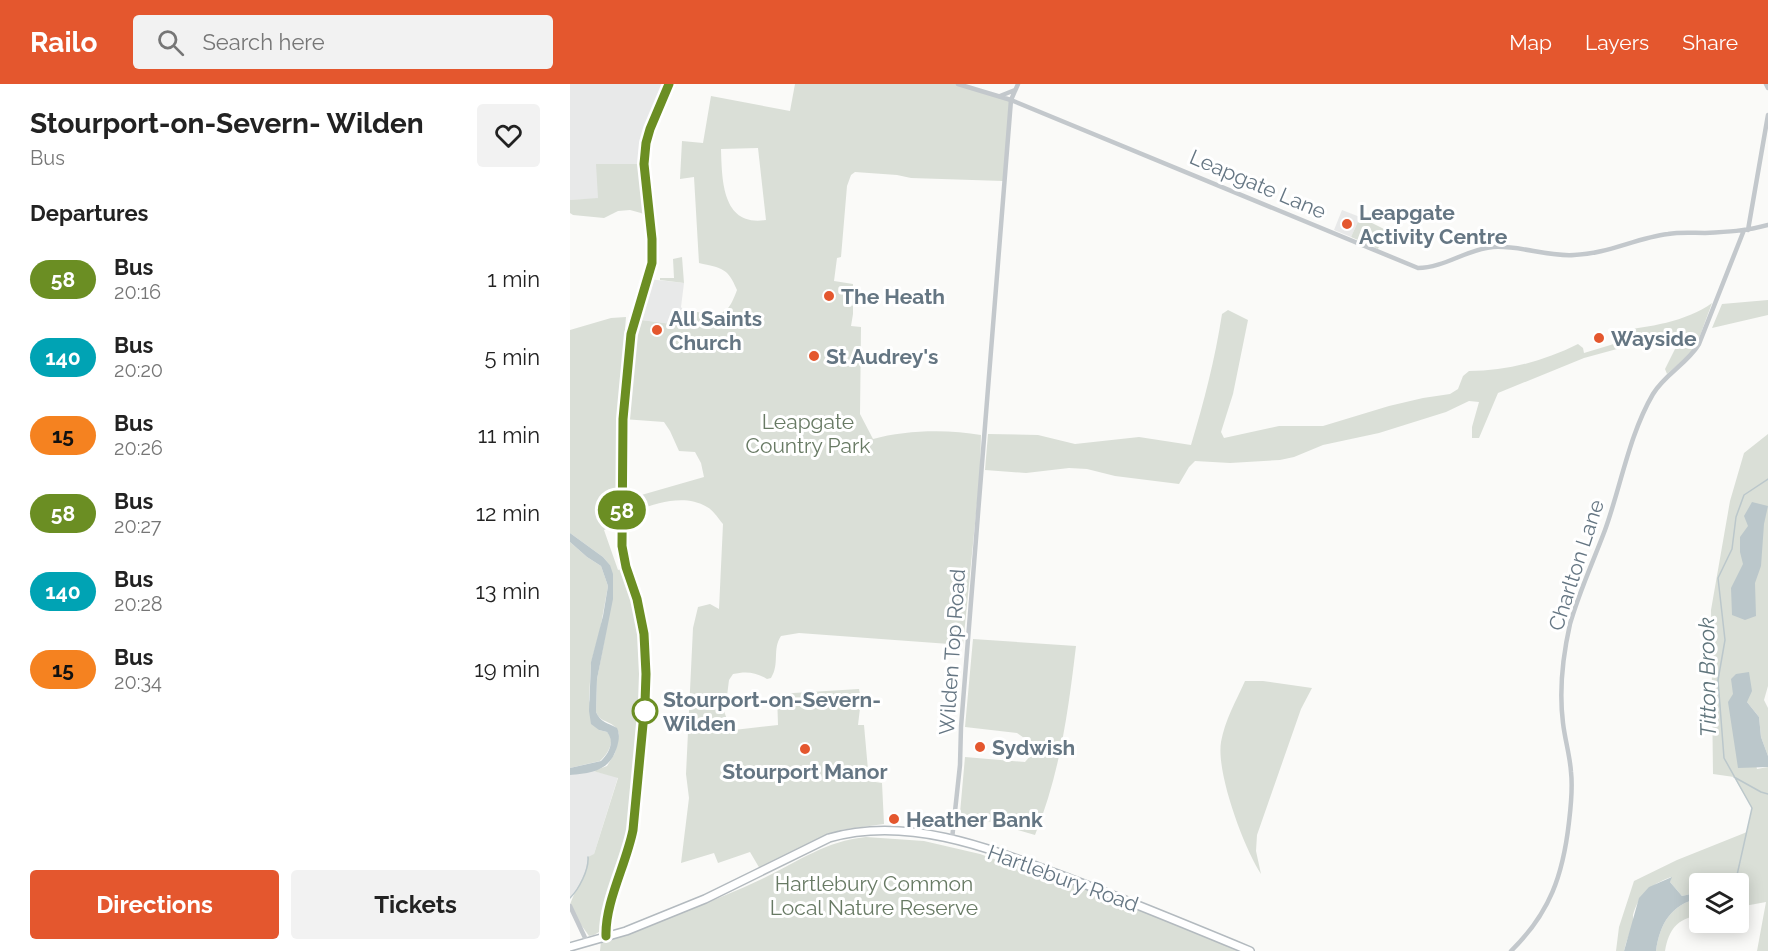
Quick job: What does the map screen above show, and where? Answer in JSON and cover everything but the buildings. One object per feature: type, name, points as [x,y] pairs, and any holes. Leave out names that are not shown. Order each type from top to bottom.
[{"type":"main road","name":"Hartlebury Road","points":[[570,947],[626,931],[705,899],[812,845],[847,833],[884,829],[952,839],[1015,858],[1250,951]]},
{"type":"street","points":[[606,936],[607,920],[630,847],[633,830],[645,703],[644,634],[622,546],[623,419],[631,334],[652,263],[652,239],[644,164],[646,143],[669,84]]},
{"type":"street","name":"Leapgate Lane","points":[[958,84],[1011,100],[1418,268],[1428,268],[1476,250],[1492,247],[1554,255],[1576,255],[1611,249],[1668,234],[1746,230]]},
{"type":"street","points":[[1011,100],[1018,84]]},
{"type":"street","points":[[1766,84],[1768,88]]},
{"type":"street","points":[[1000,96],[1015,90]]},
{"type":"street","name":"Wilden Top Road","points":[[952,839],[960,765],[1011,100]]},
{"type":"street","name":"Charlton Lane","points":[[1511,951],[1533,928],[1552,895],[1559,879],[1566,843],[1572,793],[1562,697],[1564,658],[1575,609],[1605,530],[1645,409],[1667,375],[1695,351],[1732,255],[1746,230],[1768,115]]},
{"type":"street","points":[[1746,230],[1768,225]]},
{"type":"street","points":[[570,906],[587,942]]},
{"type":"shaded area","points":[[570,84],[669,84],[652,122],[644,164],[598,199],[570,200]]},
{"type":"shaded area","name":"Leapgate Activity Centre","points":[[1342,210],[1360,217],[1351,237],[1334,230]]},
{"type":"shaded area","points":[[648,279],[684,283],[681,307],[683,310],[697,312],[694,327],[634,319]]},
{"type":"shaded area","points":[[1752,502],[1768,506],[1764,524],[1761,566],[1755,583],[1756,616],[1745,620],[1732,615],[1731,588],[1743,564],[1740,537],[1748,526],[1744,516]]},
{"type":"shaded area","points":[[570,533],[603,557],[610,565],[613,574],[613,599],[597,679],[596,712],[602,720],[617,728],[619,737],[614,755],[605,766],[593,772],[570,775],[570,768],[601,761],[609,751],[611,740],[607,732],[591,724],[589,711],[591,662],[608,586],[601,566],[570,542]]},
{"type":"shaded area","points":[[1749,672],[1752,691],[1747,702],[1759,717],[1761,737],[1768,756],[1768,767],[1738,768],[1728,702],[1733,694],[1731,679],[1736,674]]},
{"type":"shaded area","points":[[593,771],[618,777],[594,854],[580,884],[570,898],[570,775]]},
{"type":"shaded area","points":[[1672,877],[1670,882],[1682,896],[1689,894],[1689,901],[1674,910],[1668,917],[1660,932],[1656,951],[1624,951],[1639,898],[1649,887]]},
{"type":"green space","name":"Leapgate Country Park","points":[[795,84],[958,84],[1011,100],[1003,181],[911,178],[855,172],[851,175],[847,186],[841,257],[837,258],[834,281],[853,284],[851,326],[861,327],[860,414],[873,439],[927,431],[981,435],[980,473],[963,645],[799,633],[781,636],[771,678],[742,673],[733,674],[729,680],[727,696],[720,700],[729,725],[734,730],[778,725],[777,694],[859,689],[861,700],[858,725],[864,725],[869,781],[882,783],[884,824],[840,830],[811,842],[760,869],[750,852],[718,863],[714,853],[681,863],[689,798],[686,774],[693,628],[698,607],[710,604],[719,609],[723,524],[709,508],[687,501],[656,504],[625,514],[624,500],[704,477],[701,463],[695,452],[679,451],[664,422],[623,419],[634,319],[694,327],[697,312],[723,312],[730,305],[737,290],[723,270],[699,263],[694,177],[680,179],[682,141],[703,143],[711,96],[790,111]],"holes":[[[758,148],[766,220],[751,220],[741,216],[733,209],[724,187],[721,149]]]},
{"type":"green space","points":[[596,164],[644,164],[650,218],[630,210],[618,211],[604,218],[570,213],[570,200],[598,198]]},
{"type":"green space","points":[[1360,217],[1386,230],[1378,249],[1351,237]]},
{"type":"green space","points":[[682,257],[684,283],[660,280],[660,278],[674,278],[673,259]]},
{"type":"green space","points":[[1768,300],[1768,315],[1712,328],[1722,304]]},
{"type":"green space","points":[[1712,303],[1697,344],[1690,354],[1667,374],[1665,369],[1681,337],[1679,334],[1584,358],[1498,393],[1479,438],[1472,438],[1472,427],[1479,402],[1469,401],[1446,412],[1379,433],[1323,445],[1294,457],[1230,463],[1195,461],[1179,484],[1115,476],[1087,469],[1069,468],[1026,473],[985,470],[988,434],[1038,435],[1075,444],[1139,437],[1191,445],[1209,380],[1222,314],[1228,310],[1248,320],[1233,394],[1221,432],[1224,438],[1279,426],[1323,426],[1389,406],[1450,394],[1458,389],[1463,376],[1469,371],[1525,364],[1578,344],[1583,348],[1584,353],[1627,340],[1617,331],[1679,319]]},
{"type":"green space","points":[[626,317],[618,417],[620,523],[604,530],[618,570],[626,567],[644,634],[646,689],[633,830],[599,932],[589,936],[570,907],[586,870],[588,857],[594,854],[618,778],[593,771],[607,766],[615,753],[619,734],[615,727],[596,712],[597,679],[610,610],[610,565],[603,557],[570,533],[570,330],[611,318]]},
{"type":"green space","points":[[1768,434],[1768,686],[1764,700],[1768,708],[1768,756],[1761,737],[1759,717],[1747,702],[1736,674],[1757,769],[1768,767],[1768,951],[1757,951],[1766,902],[1749,905],[1749,873],[1689,873],[1689,894],[1682,896],[1670,882],[1671,877],[1646,891],[1635,908],[1633,924],[1624,951],[1616,951],[1619,927],[1634,881],[1677,860],[1747,832],[1752,808],[1734,777],[1713,774],[1711,610],[1730,501],[1744,453]]},
{"type":"green space","points":[[570,542],[601,566],[608,586],[591,663],[589,700],[599,730],[607,732],[611,743],[606,755],[600,761],[570,768]]},
{"type":"green space","points":[[973,639],[1076,646],[1057,766],[1035,835],[960,813],[965,757],[1025,762],[1032,754],[1030,742],[1017,733],[965,727]]},
{"type":"green space","points":[[1245,681],[1263,681],[1312,688],[1301,709],[1257,835],[1256,851],[1261,874],[1247,847],[1233,810],[1221,756],[1221,742],[1225,726]]},
{"type":"green space","name":"Hartlebury Common Local Nature Reserve","points":[[866,837],[924,841],[980,854],[1014,866],[1016,863],[1240,951],[600,951],[601,941],[724,896],[825,847]]},
{"type":"green space","points":[[1689,901],[1689,918],[1675,926],[1665,951],[1656,951],[1664,924],[1674,910]]},
{"type":"waterway","name":"Titton Brook","points":[[1737,873],[1752,808],[1724,758],[1718,680],[1725,640],[1718,578],[1732,549],[1736,517],[1744,495],[1768,479]]},
{"type":"waterway","points":[[1734,777],[1768,794]]},
{"type":"waterway","points":[[570,898],[583,879],[588,857]]},
{"type":"bus line","name":"58","points":[[606,936],[607,920],[630,847],[633,830],[645,703],[644,634],[622,546],[623,419],[631,334],[652,263],[652,239],[644,157],[647,137],[669,84]]},
{"type":"place","name":"Leapgate Activity Centre","points":[[1347,224]]},
{"type":"place","name":"The Heath","points":[[829,296]]},
{"type":"place","name":"All Saints Church","points":[[657,330]]},
{"type":"place","name":"Wayside","points":[[1599,338]]},
{"type":"place","name":"St Audrey's","points":[[814,356]]},
{"type":"place","name":"Stourport-on-Severn- Wilden","points":[[645,711]]},
{"type":"place","name":"Sydwish","points":[[980,747]]},
{"type":"place","name":"Stourport Manor","points":[[805,749]]},
{"type":"place","name":"Heather Bank","points":[[894,819]]}]
